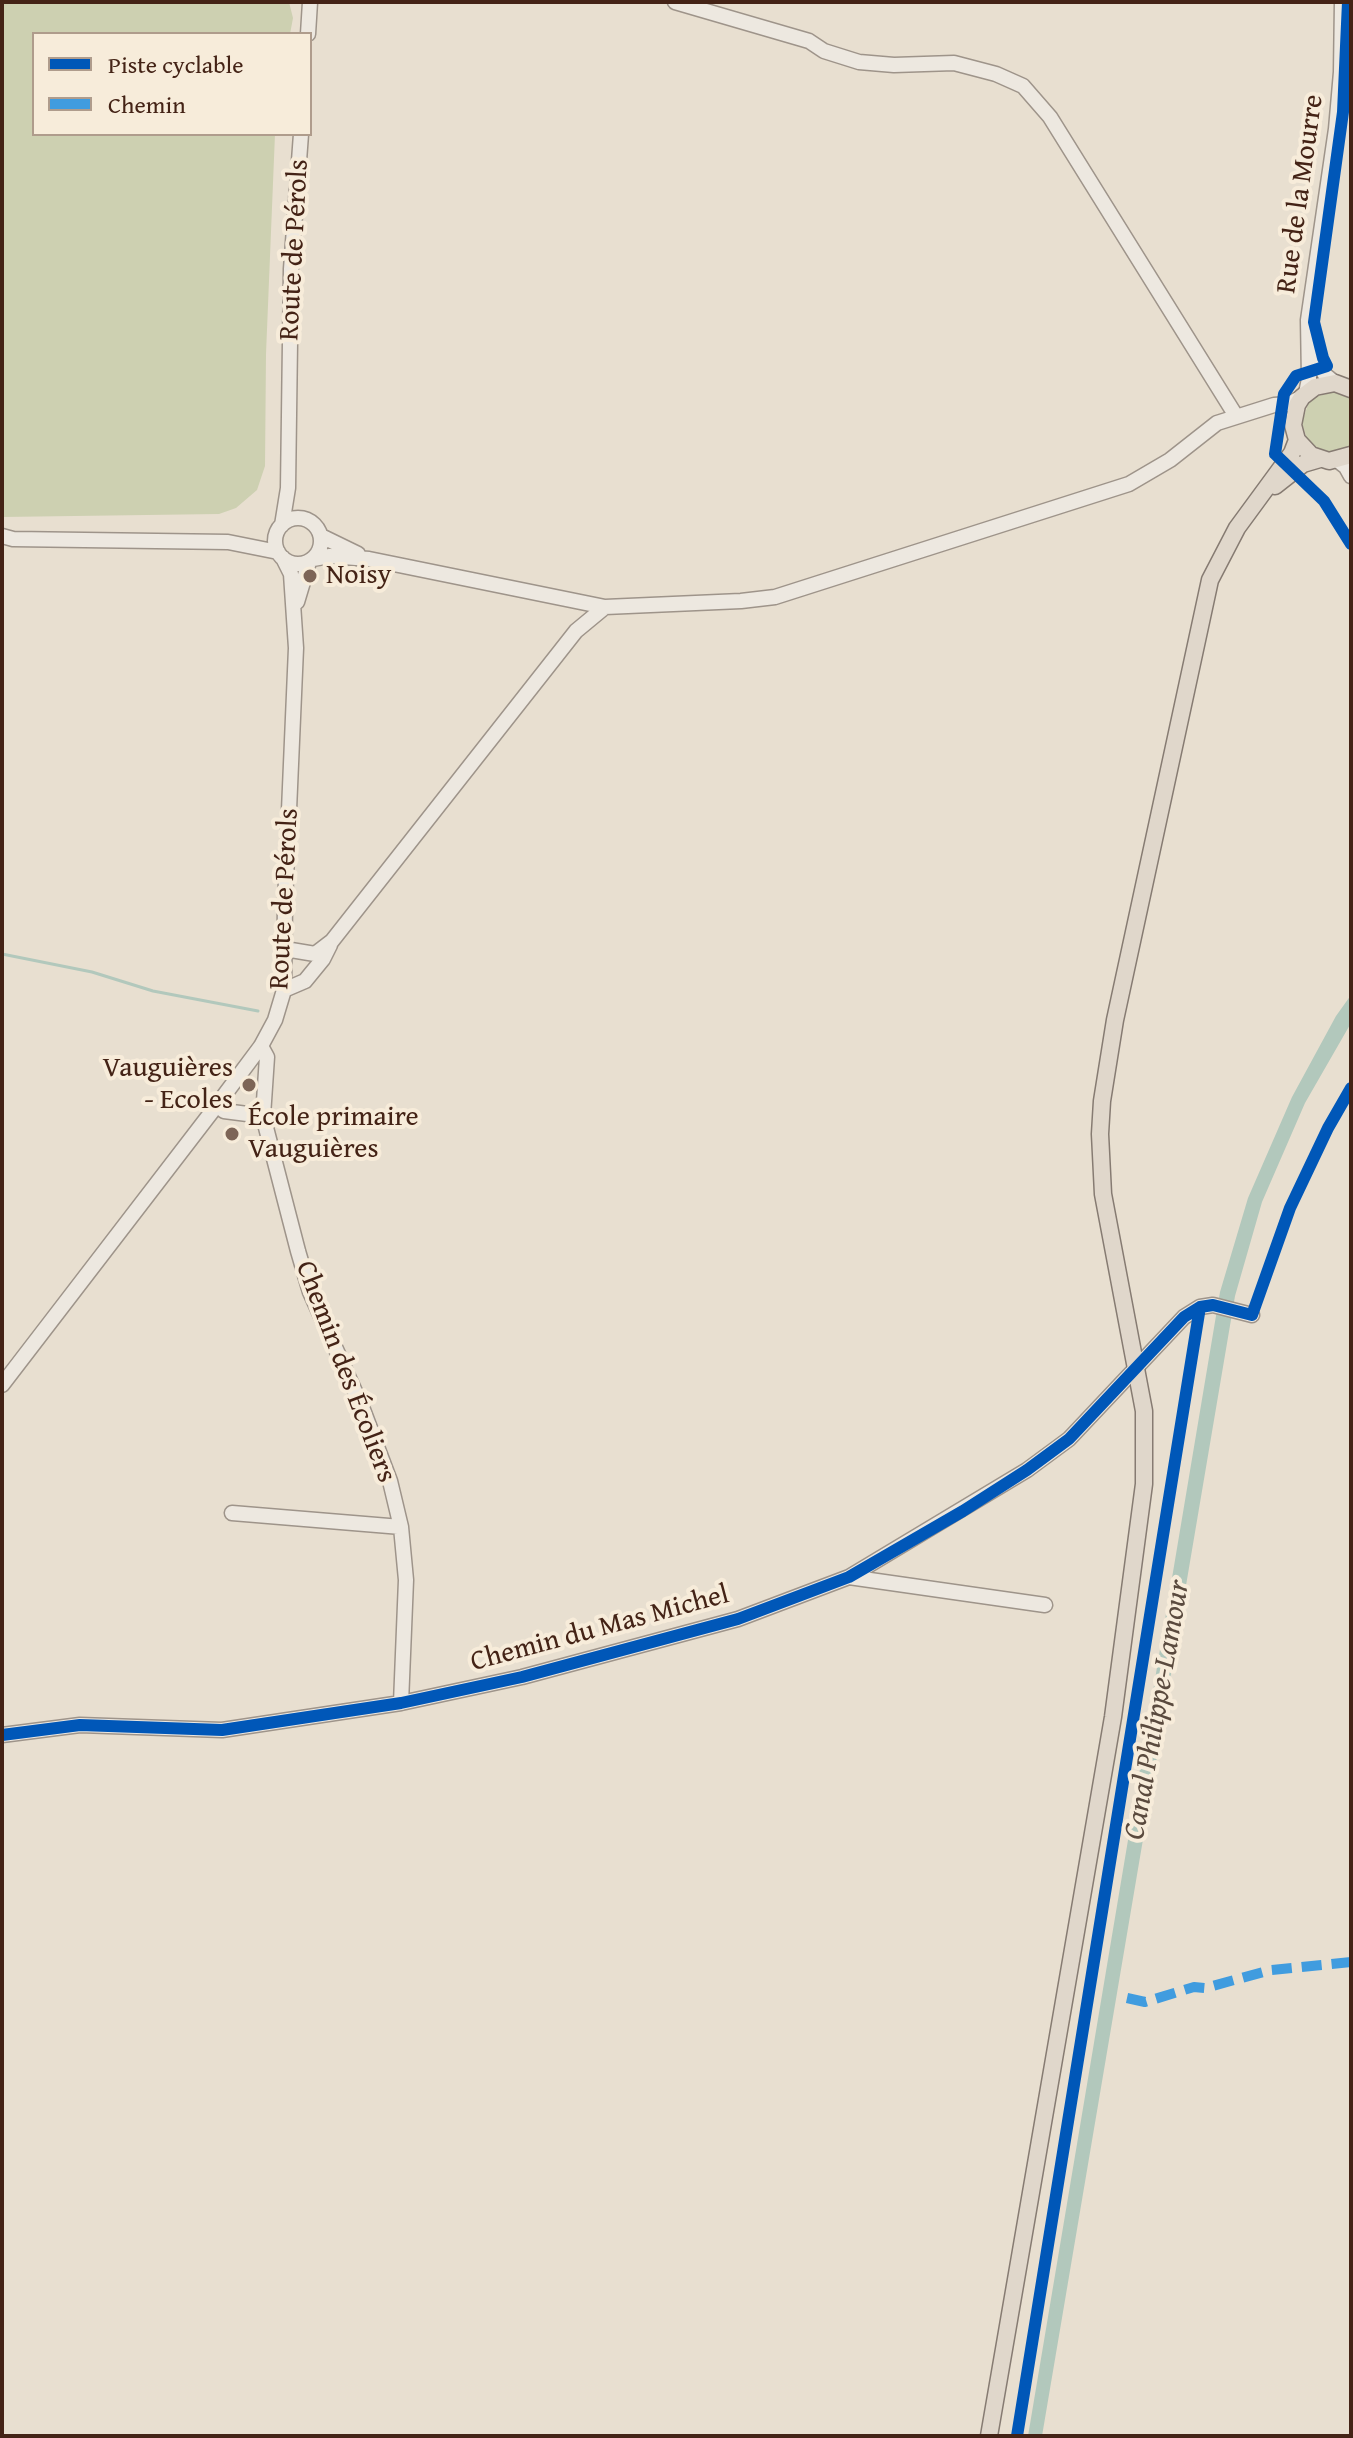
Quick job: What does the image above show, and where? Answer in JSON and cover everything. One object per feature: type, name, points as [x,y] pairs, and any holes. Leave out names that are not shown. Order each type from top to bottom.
[{"type":"main road","points":[[989,2436],[1113,1717],[1140,1529],[1146,1439],[1144,1411],[1103,1194],[1100,1134],[1115,1020],[1210,580],[1221,555],[1292,453],[1297,405],[1304,395],[1315,387],[1346,386]]},
{"type":"main road","points":[[1295,432],[1303,448],[1320,459]]},
{"type":"main road","points":[[1256,503],[1303,464],[1320,459],[1344,458]]},
{"type":"street","points":[[308,32],[310,2]]},
{"type":"street","points":[[675,2],[809,41],[824,51],[859,62],[894,65],[954,63],[996,74],[1023,86],[1050,117],[1236,416]]},
{"type":"street","name":"Rue de la Mourre","points":[[1304,395],[1309,379],[1308,320],[1336,129],[1342,2]]},
{"type":"street","name":"Route de Pérols","points":[[280,527],[286,511],[289,461],[291,269],[301,136]]},
{"type":"street","name":"Rue de la Mourre","points":[[1308,320],[1317,363],[1325,375],[1346,386]]},
{"type":"street","points":[[228,542],[280,555],[296,564],[330,556],[369,559],[605,607],[775,597],[1129,484],[1170,460],[1217,423],[1289,404],[1304,395]]},
{"type":"street","points":[[1259,410],[1275,412],[1295,432]]},
{"type":"street","points":[[1344,458],[1351,476]]},
{"type":"street","name":"Route de Pérols","points":[[289,461],[294,488],[306,519]]},
{"type":"street","points":[[2,536],[13,539],[228,542],[263,536],[293,519],[306,519],[321,536],[320,549],[311,560]]},
{"type":"street","points":[[280,527],[275,537],[280,555]]},
{"type":"street","points":[[321,536],[369,559]]},
{"type":"street","name":"Route de Pérols","points":[[2,1385],[217,1105],[261,1046],[275,1020],[284,990],[296,648],[291,574],[280,555]]},
{"type":"street","name":"Route de Pérols","points":[[295,610],[311,560]]},
{"type":"street","points":[[284,990],[305,981],[323,959],[332,941],[576,631],[605,607]]},
{"type":"street","points":[[285,949],[315,954],[332,941]]},
{"type":"street","name":"Chemin des Écoliers","points":[[261,1046],[267,1057],[263,1116],[310,1292],[362,1407],[390,1481],[401,1527],[406,1580],[401,1703]]},
{"type":"street","points":[[217,1105],[224,1111],[263,1116]]},
{"type":"street","name":"Chemin du Mas Michel","points":[[2,1735],[80,1725],[222,1730],[401,1703],[522,1677],[738,1619],[849,1577],[1027,1470],[1069,1439],[1184,1317],[1200,1307],[1213,1305],[1245,1313]]},
{"type":"street","points":[[232,1513],[401,1527]]},
{"type":"street","points":[[849,1577],[1045,1605]]},
{"type":"shaded area","points":[[2,2],[289,2],[293,18],[290,32],[32,32],[32,136],[275,136],[265,466],[257,490],[236,508],[219,514],[2,517]]},
{"type":"shaded area","points":[[1334,392],[1351,399],[1351,446],[1335,453],[1325,452],[1308,442],[1302,423],[1308,404],[1315,397]]},
{"type":"water","name":"Canal Philippe-Lamour","points":[[1351,995],[1351,1023],[1305,1103],[1262,1202],[1235,1296],[1042,2436],[1028,2436],[1220,1292],[1248,1198],[1292,1097],[1336,1016]]},
{"type":"waterway","points":[[2,954],[92,972],[153,991],[258,1011]]},
{"type":"marked path","points":[[1127,1998],[1145,2002],[1194,1987],[1205,1988],[1271,1970],[1351,1962]]},
{"type":"cycle path","points":[[1348,2],[1343,112],[1314,322],[1327,366],[1296,376],[1284,394],[1275,454],[1324,501],[1351,544]]},
{"type":"cycle path","points":[[2,1735],[80,1725],[222,1730],[401,1703],[522,1677],[738,1619],[849,1577],[963,1511],[1069,1439],[1184,1317],[1200,1307],[1213,1305],[1252,1315],[1290,1208],[1351,1088]]},
{"type":"cycle path","points":[[1017,2436],[1200,1307]]},
{"type":"place","name":"Noisy","points":[[310,576]]},
{"type":"place","name":"Vauguières - Ecoles","points":[[249,1085]]},
{"type":"place","name":"École primaire Vauguières","points":[[232,1134]]}]
